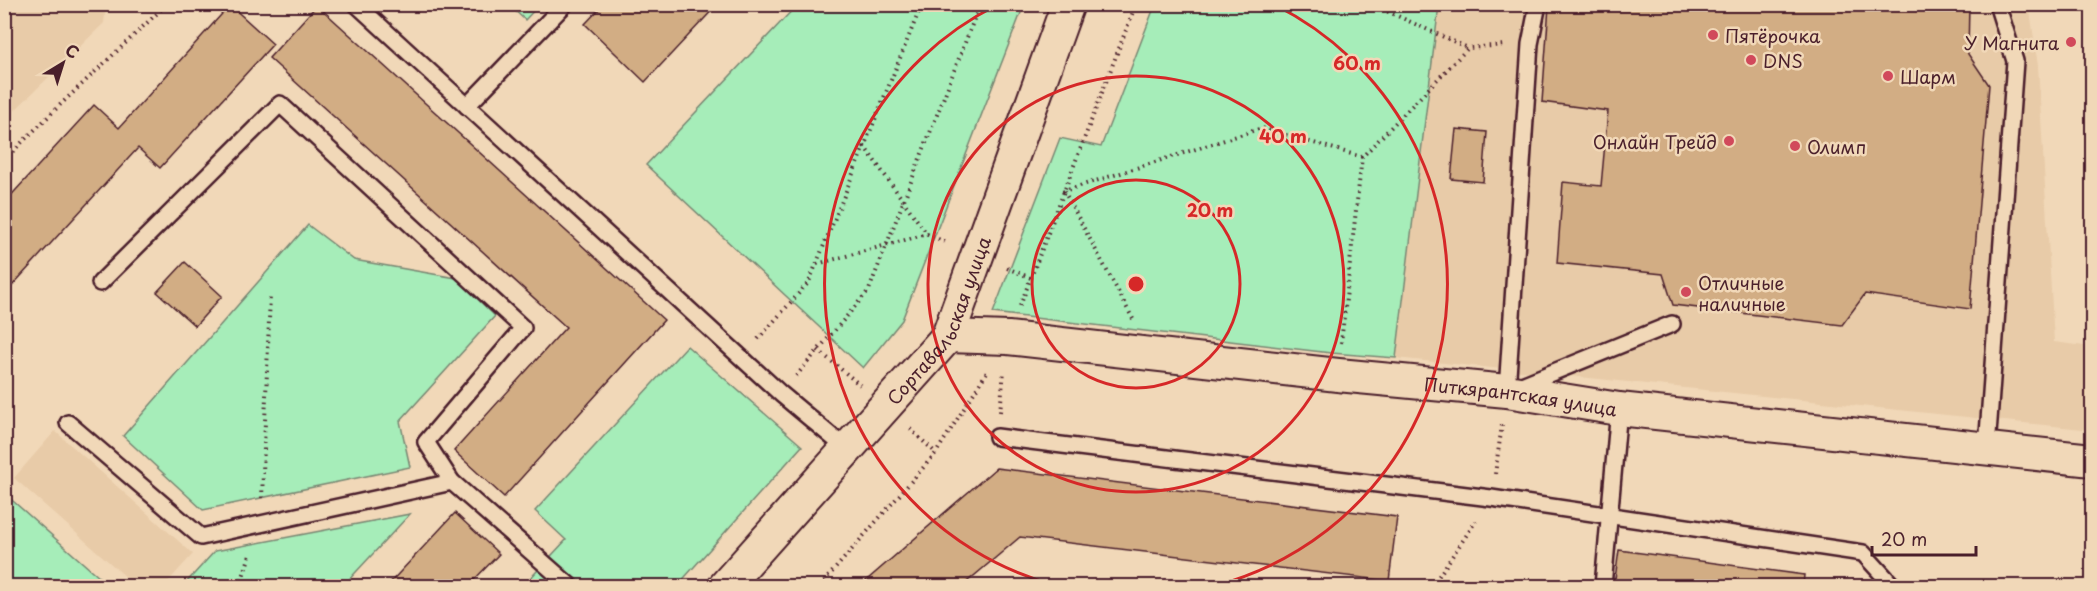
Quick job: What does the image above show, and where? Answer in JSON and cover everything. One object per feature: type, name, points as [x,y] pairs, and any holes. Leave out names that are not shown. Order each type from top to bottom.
[{"type":"street","name":"Сортавальская улица","points":[[725,586],[948,336],[1068,4]]},
{"type":"street","name":"Питкярантская улица","points":[[948,336],[1008,338],[1338,375],[1507,391],[1619,410],[2092,460]]},
{"type":"lane","points":[[356,4],[781,394],[848,450]]},
{"type":"lane","points":[[467,106],[565,4]]},
{"type":"lane","points":[[1538,4],[1530,44],[1507,391],[1672,324]]},
{"type":"lane","points":[[1987,448],[2015,61],[1998,4]]},
{"type":"lane","points":[[100,283],[280,104],[524,328],[426,442],[452,482],[570,586]]},
{"type":"lane","points":[[1603,586],[1619,410]]},
{"type":"lane","points":[[68,423],[201,537],[452,482]]},
{"type":"lane","points":[[997,437],[1480,496],[1863,553],[1893,586]]},
{"type":"path","points":[[4,160],[166,4]]},
{"type":"path","points":[[742,358],[809,282],[922,4]]},
{"type":"path","points":[[781,394],[869,290],[980,4]]},
{"type":"path","points":[[820,586],[936,453],[1008,338],[1136,4]]},
{"type":"path","points":[[1371,4],[1468,48],[1530,44]]},
{"type":"path","points":[[1338,375],[1362,157],[1468,48]]},
{"type":"path","points":[[1064,191],[1262,128],[1362,157]]},
{"type":"path","points":[[864,146],[927,234],[1031,278]]},
{"type":"path","points":[[1064,191],[1152,354]]},
{"type":"path","points":[[816,264],[927,234]]},
{"type":"path","points":[[240,586],[261,524],[270,295]]},
{"type":"path","points":[[997,437],[1008,338]]},
{"type":"shaded area","points":[[5,4],[106,5],[104,23],[5,120]]},
{"type":"shaded area","points":[[2029,4],[2038,66],[2054,342],[2092,347],[2092,430],[1396,358],[1439,5]]},
{"type":"shaded area","points":[[55,431],[193,554],[164,586],[136,586],[14,478]]},
{"type":"green space","points":[[798,4],[1024,5],[902,320],[863,368],[646,165]]},
{"type":"green space","points":[[509,5],[539,5],[525,20]]},
{"type":"green space","points":[[1155,5],[1439,5],[1396,358],[1331,353],[993,313],[1060,138],[1101,147]]},
{"type":"green space","points":[[308,225],[354,260],[456,278],[495,316],[400,421],[410,467],[203,510],[123,436]]},
{"type":"green space","points":[[687,346],[802,446],[677,586],[523,586],[566,540],[535,511]]},
{"type":"green space","points":[[5,494],[109,586],[5,586]]},
{"type":"green space","points":[[410,514],[343,586],[183,586],[215,551]]},
{"type":"building","points":[[604,4],[718,4],[645,82],[585,24]]},
{"type":"building","name":"Олимп","points":[[1551,4],[1799,4],[1865,10],[1866,4],[1969,4],[1968,54],[1989,85],[1970,309],[1865,294],[1842,325],[1673,305],[1663,274],[1557,263],[1563,182],[1601,186],[1608,111],[1542,102],[1549,6]]},
{"type":"building","points":[[230,5],[273,44],[160,168],[138,148],[10,288],[4,284],[4,203],[94,105],[119,128]]},
{"type":"building","points":[[317,5],[664,320],[504,497],[454,451],[566,327],[269,58]]},
{"type":"building","points":[[1456,129],[1487,132],[1483,182],[1451,179]]},
{"type":"building","points":[[185,262],[222,296],[195,326],[157,292]]},
{"type":"building","points":[[996,468],[1397,517],[1389,581],[1020,537],[962,586],[860,586]]},
{"type":"building","points":[[455,513],[499,554],[468,586],[387,586]]},
{"type":"building","points":[[1619,550],[1804,575],[1803,586],[1614,586]]},
{"type":"place","name":"Пятёрочка","points":[[1713,35]]},
{"type":"place","name":"У Магнита","points":[[2071,42]]},
{"type":"place","name":"DNS","points":[[1751,60]]},
{"type":"place","name":"Шарм","points":[[1888,76]]},
{"type":"place","name":"Онлайн Трейд","points":[[1729,141]]},
{"type":"place","name":"Олимп","points":[[1795,146]]},
{"type":"place","name":"Отличные наличные","points":[[1686,292]]}]
